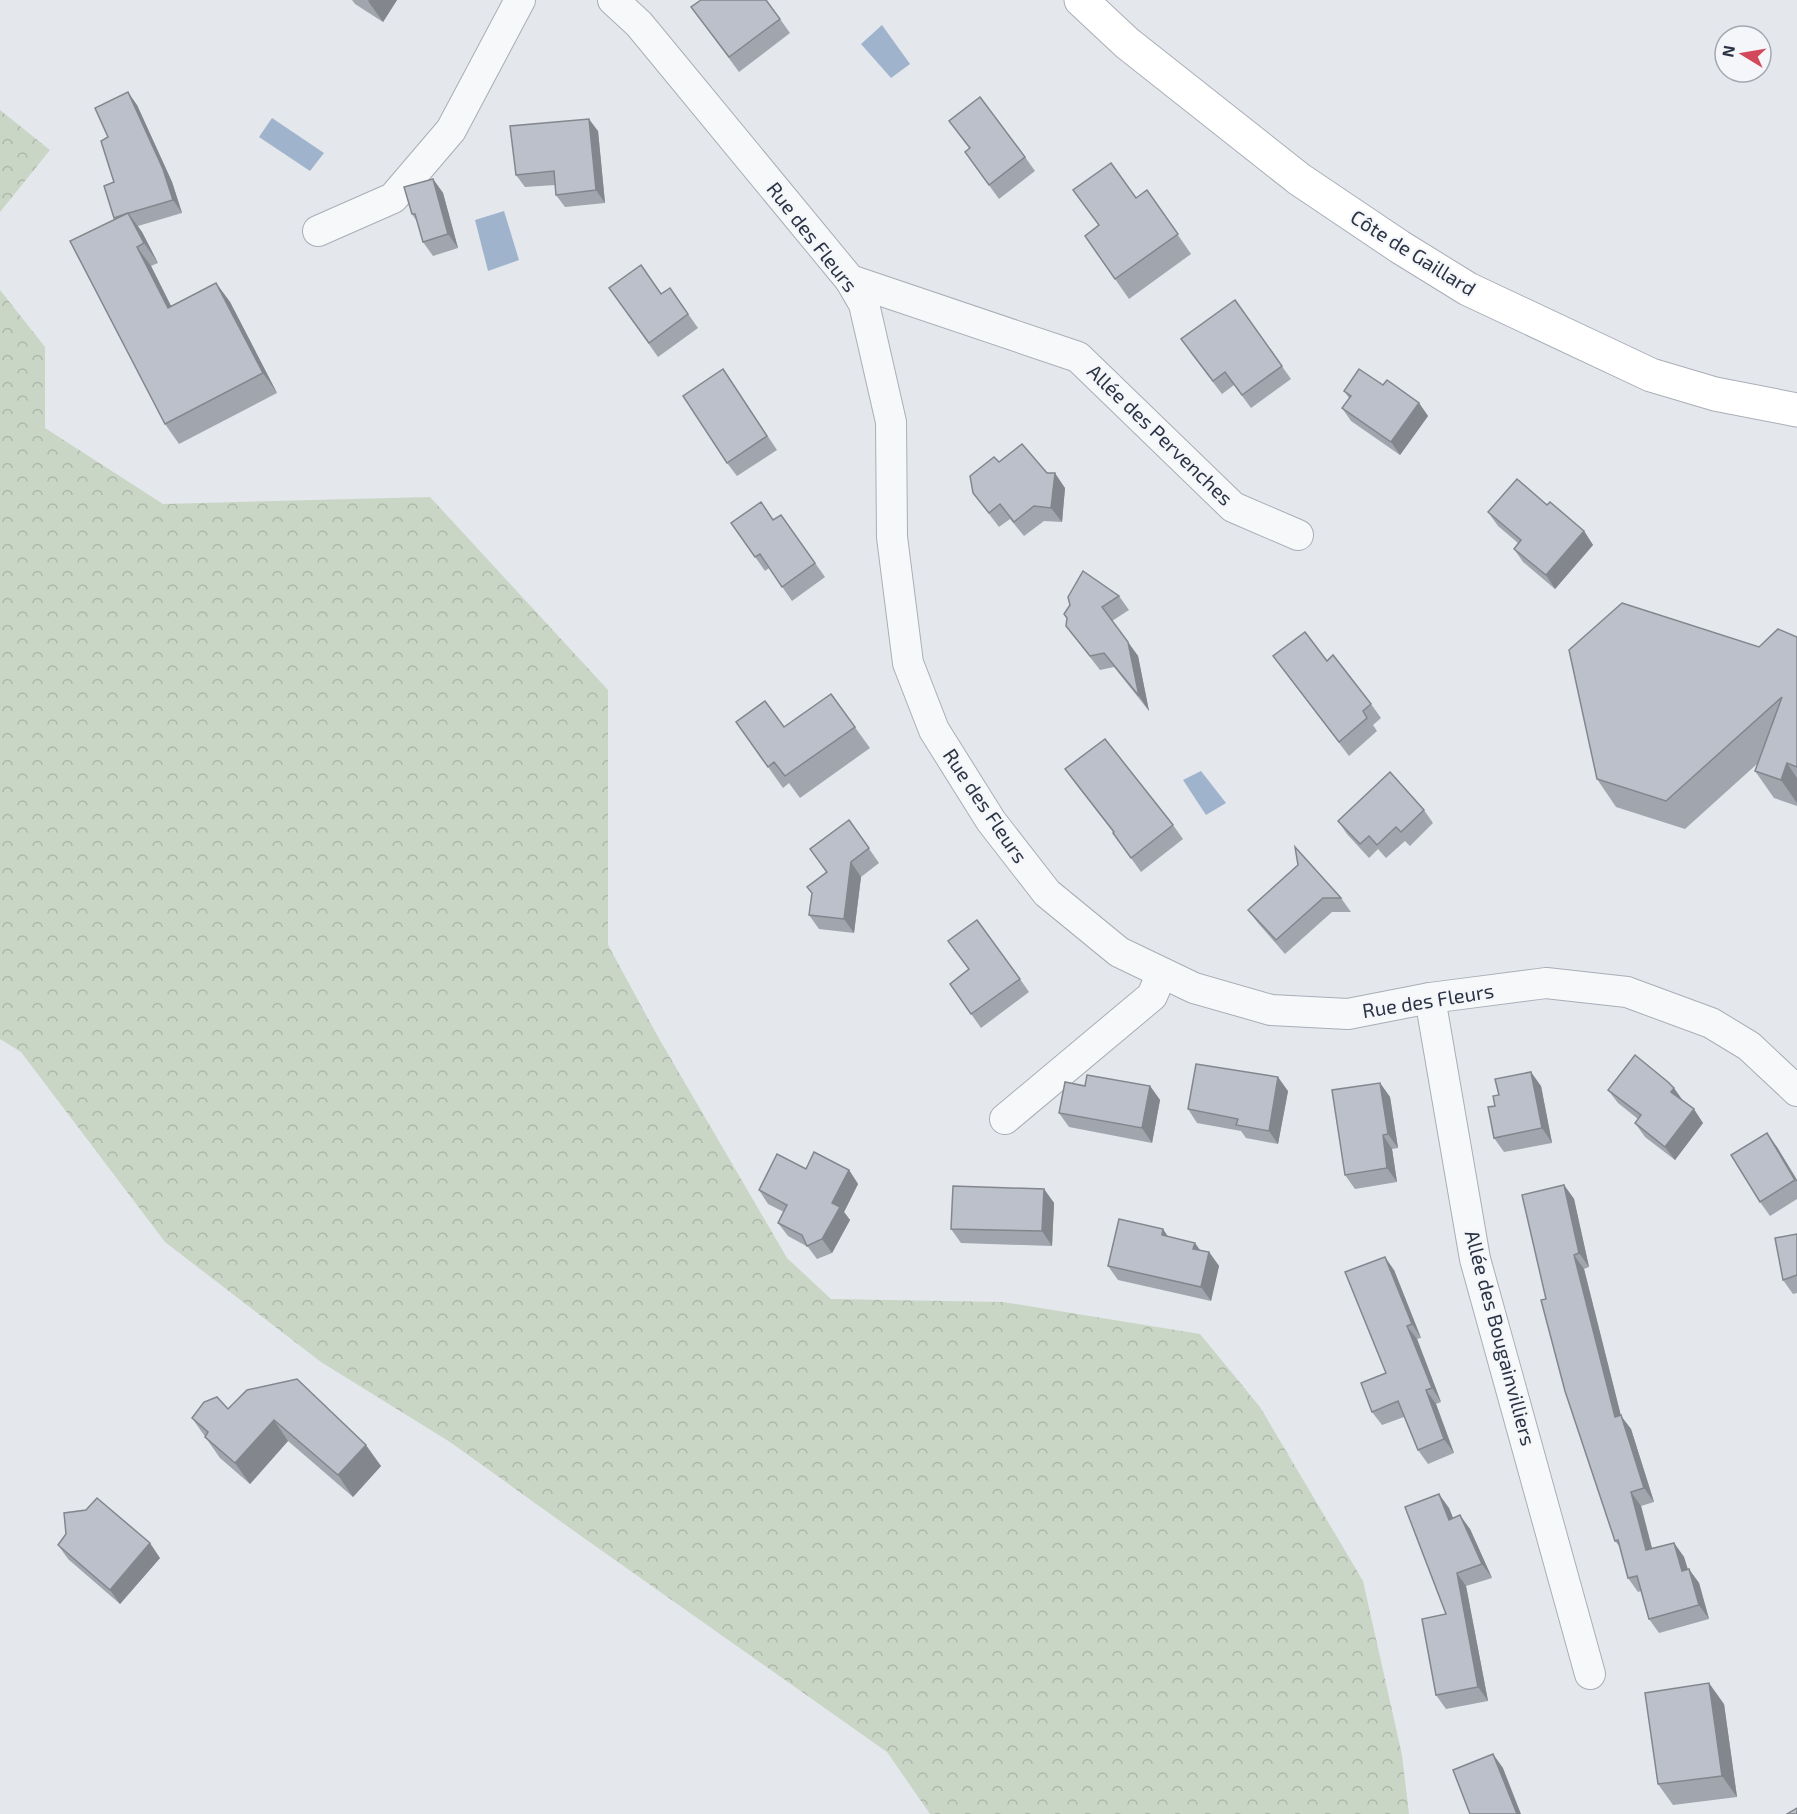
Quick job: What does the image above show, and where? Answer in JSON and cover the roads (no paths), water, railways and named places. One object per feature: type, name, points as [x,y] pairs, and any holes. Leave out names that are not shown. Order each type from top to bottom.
[{"type":"street","points":[[318,231],[393,198],[451,130],[520,0]]},
{"type":"street","name":"Rue des Fleurs","points":[[613,0],[639,24],[850,280],[864,304],[891,423],[892,537],[908,663],[934,730],[991,821],[1047,893],[1119,952],[1194,988],[1271,1010],[1348,1014],[1430,998],[1546,983],[1627,992],[1711,1023],[1749,1046],[1797,1090]]},
{"type":"street","name":"Côte de Gaillard","points":[[1081,0],[1127,43],[1299,178],[1400,247],[1468,289],[1651,375],[1715,394],[1797,410]]},
{"type":"street","name":"Allée des Pervenches","points":[[850,280],[1078,357],[1233,507],[1298,535]]},
{"type":"street","points":[[1005,1119],[1152,996],[1162,973]]},
{"type":"street","name":"Allée des Bougainvilliers","points":[[1430,998],[1476,1259],[1590,1674]]},
{"type":"water","points":[[882,25],[910,64],[891,78],[861,44]]},
{"type":"water","points":[[272,118],[324,153],[310,171],[259,137]]},
{"type":"water","points":[[504,211],[519,260],[488,271],[475,220]]},
{"type":"water","points":[[1201,771],[1226,803],[1206,815],[1183,780]]}]
